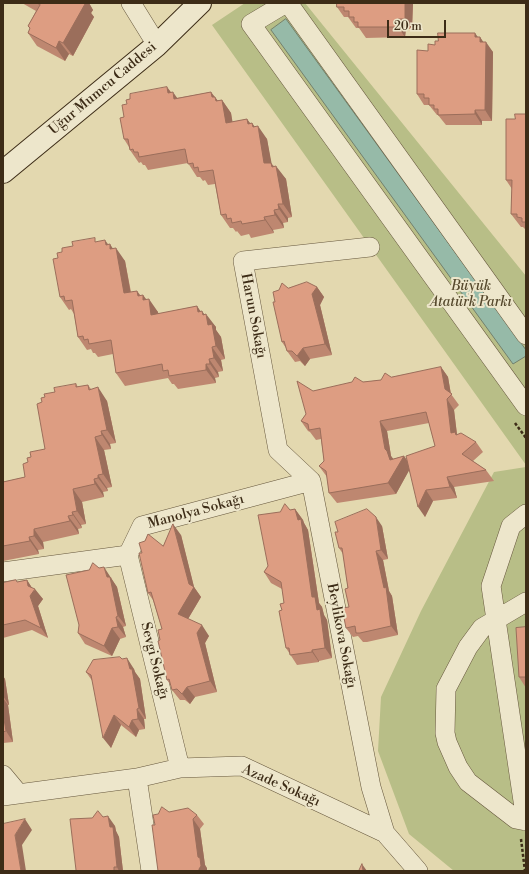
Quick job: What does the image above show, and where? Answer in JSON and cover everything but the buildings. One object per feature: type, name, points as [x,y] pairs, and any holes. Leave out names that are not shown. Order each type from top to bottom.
[{"type":"main road","name":"Uğur Mumcu Caddesi","points":[[3,172],[157,45],[200,3]]},
{"type":"street","points":[[131,3],[157,45]]},
{"type":"street","points":[[526,335],[287,3],[251,24],[526,406]]},
{"type":"street","name":"Harun Sokağı","points":[[311,481],[278,450],[243,261],[370,247]]},
{"type":"street","name":"Manolya Sokağı","points":[[128,555],[142,526],[311,481]]},
{"type":"street","name":"Beylikova Sokağı","points":[[311,481],[371,787],[385,833]]},
{"type":"street","points":[[526,514],[511,526],[491,586],[496,620],[526,821],[516,819],[468,782],[458,767],[447,742],[445,732],[446,689],[468,647],[482,628],[496,620],[526,602]]},
{"type":"street","points":[[3,572],[128,555]]},
{"type":"street","name":"Sevgi Sokağı","points":[[128,555],[180,768]]},
{"type":"street","name":"Azade Sokağı","points":[[11,795],[136,778],[180,768],[242,766],[385,833],[418,871]]},
{"type":"street","points":[[3,775],[11,795]]},
{"type":"street","points":[[136,778],[151,871]]},
{"type":"green space","name":"Büyük Atatürk Parkı","points":[[245,3],[305,3],[526,276],[526,465],[212,25]]},
{"type":"green space","points":[[526,467],[526,871],[454,871],[409,834],[378,751],[381,697],[421,611],[494,472]]},
{"type":"shaded area","points":[[286,19],[526,350],[526,356],[513,364],[271,30]]}]
